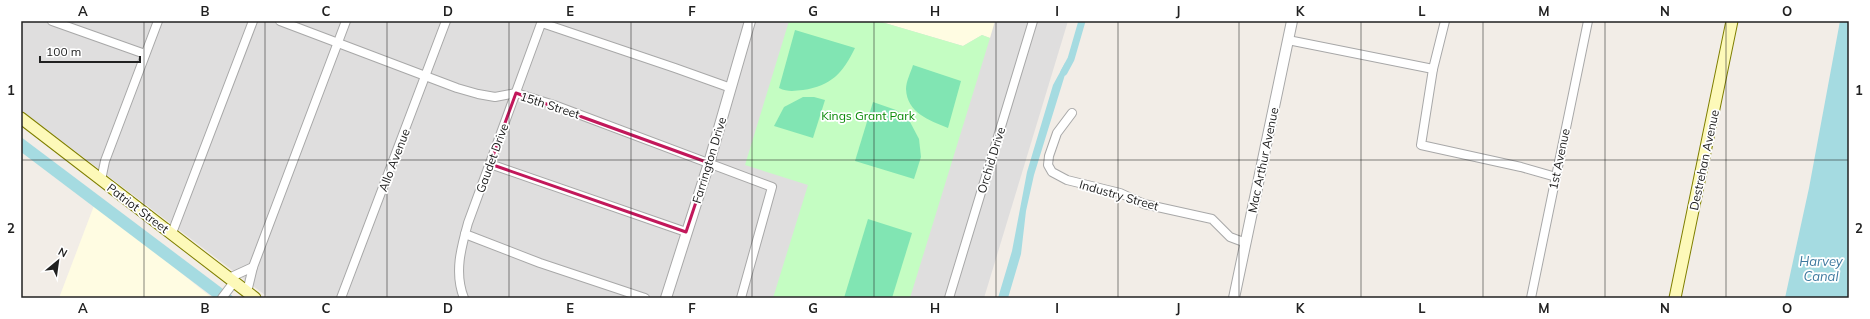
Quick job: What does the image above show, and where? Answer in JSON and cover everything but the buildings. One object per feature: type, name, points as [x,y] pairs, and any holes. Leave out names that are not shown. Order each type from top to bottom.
[{"type":"main road","name":"Destrehan Avenue","points":[[1675,298],[1732,21]]},
{"type":"main road","name":"Patriot Street","points":[[21,118],[172,233],[231,282],[251,295]]},
{"type":"street","points":[[52,21],[145,54]]},
{"type":"street","points":[[102,180],[104,161],[158,21]]},
{"type":"street","points":[[172,233],[253,21]]},
{"type":"street","name":"15th Street","points":[[280,21],[478,94],[496,97],[516,93],[772,187],[741,298]]},
{"type":"street","points":[[251,295],[253,267],[346,21]]},
{"type":"street","name":"Allo Avenue","points":[[341,298],[427,76],[446,21]]},
{"type":"street","name":"Farrington Drive","points":[[666,298],[709,163],[750,21]]},
{"type":"street","name":"Orchid Drive","points":[[949,298],[1033,21]]},
{"type":"street","name":"Mac Arthur Avenue","points":[[1234,298],[1292,21]]},
{"type":"street","points":[[1445,21],[1433,69],[1421,146],[1521,167],[1556,177]]},
{"type":"street","name":"1st Avenue","points":[[1531,298],[1588,21]]},
{"type":"street","points":[[542,22],[731,88]]},
{"type":"street","name":"Gaudet Drive","points":[[464,298],[459,284],[460,254],[465,234],[542,22]]},
{"type":"street","points":[[1288,40],[1433,69]]},
{"type":"street","name":"Industry Street","points":[[1072,112],[1057,133],[1049,156],[1048,165],[1052,172],[1067,180],[1120,192],[1144,204],[1212,219],[1230,237],[1246,243]]},
{"type":"street","points":[[490,164],[686,232]]},
{"type":"street","points":[[465,234],[540,263],[645,298]]},
{"type":"street","points":[[222,298],[231,282],[253,267]]},
{"type":"highlighted area","points":[[516,93],[709,163],[686,232],[490,164]]},
{"type":"shaded area","points":[[21,21],[1068,21],[984,298],[269,298],[21,110]]},
{"type":"shaded area","points":[[878,21],[995,21],[990,38],[982,35],[963,46]]},
{"type":"shaded area","points":[[95,203],[212,298],[59,298]]},
{"type":"green space","name":"Kings Grant Park","points":[[789,21],[878,21],[963,46],[982,35],[990,38],[910,298],[773,298],[808,185],[745,165]]},
{"type":"green space","points":[[795,30],[855,48],[846,65],[829,82],[803,90],[785,90],[779,88]]},
{"type":"green space","points":[[913,65],[961,81],[948,128],[920,114],[910,104],[907,97],[906,86]]},
{"type":"green space","points":[[803,97],[814,97],[825,100],[813,138],[774,126],[784,107]]},
{"type":"green space","points":[[873,102],[896,110],[909,120],[919,139],[921,157],[914,179],[855,161]]},
{"type":"green space","points":[[868,219],[912,233],[892,298],[844,298]]},
{"type":"water","name":"Harvey Canal","points":[[1840,21],[1849,21],[1849,298],[1785,298],[1809,188]]},
{"type":"water","points":[[1065,63],[1068,65],[1034,175],[1026,211],[1021,254],[1008,298],[998,298],[1012,251],[1027,172],[1053,85]]},
{"type":"water","points":[[21,137],[235,298],[213,297],[21,152]]},
{"type":"waterway","points":[[1064,72],[1071,59],[1082,21]]}]
